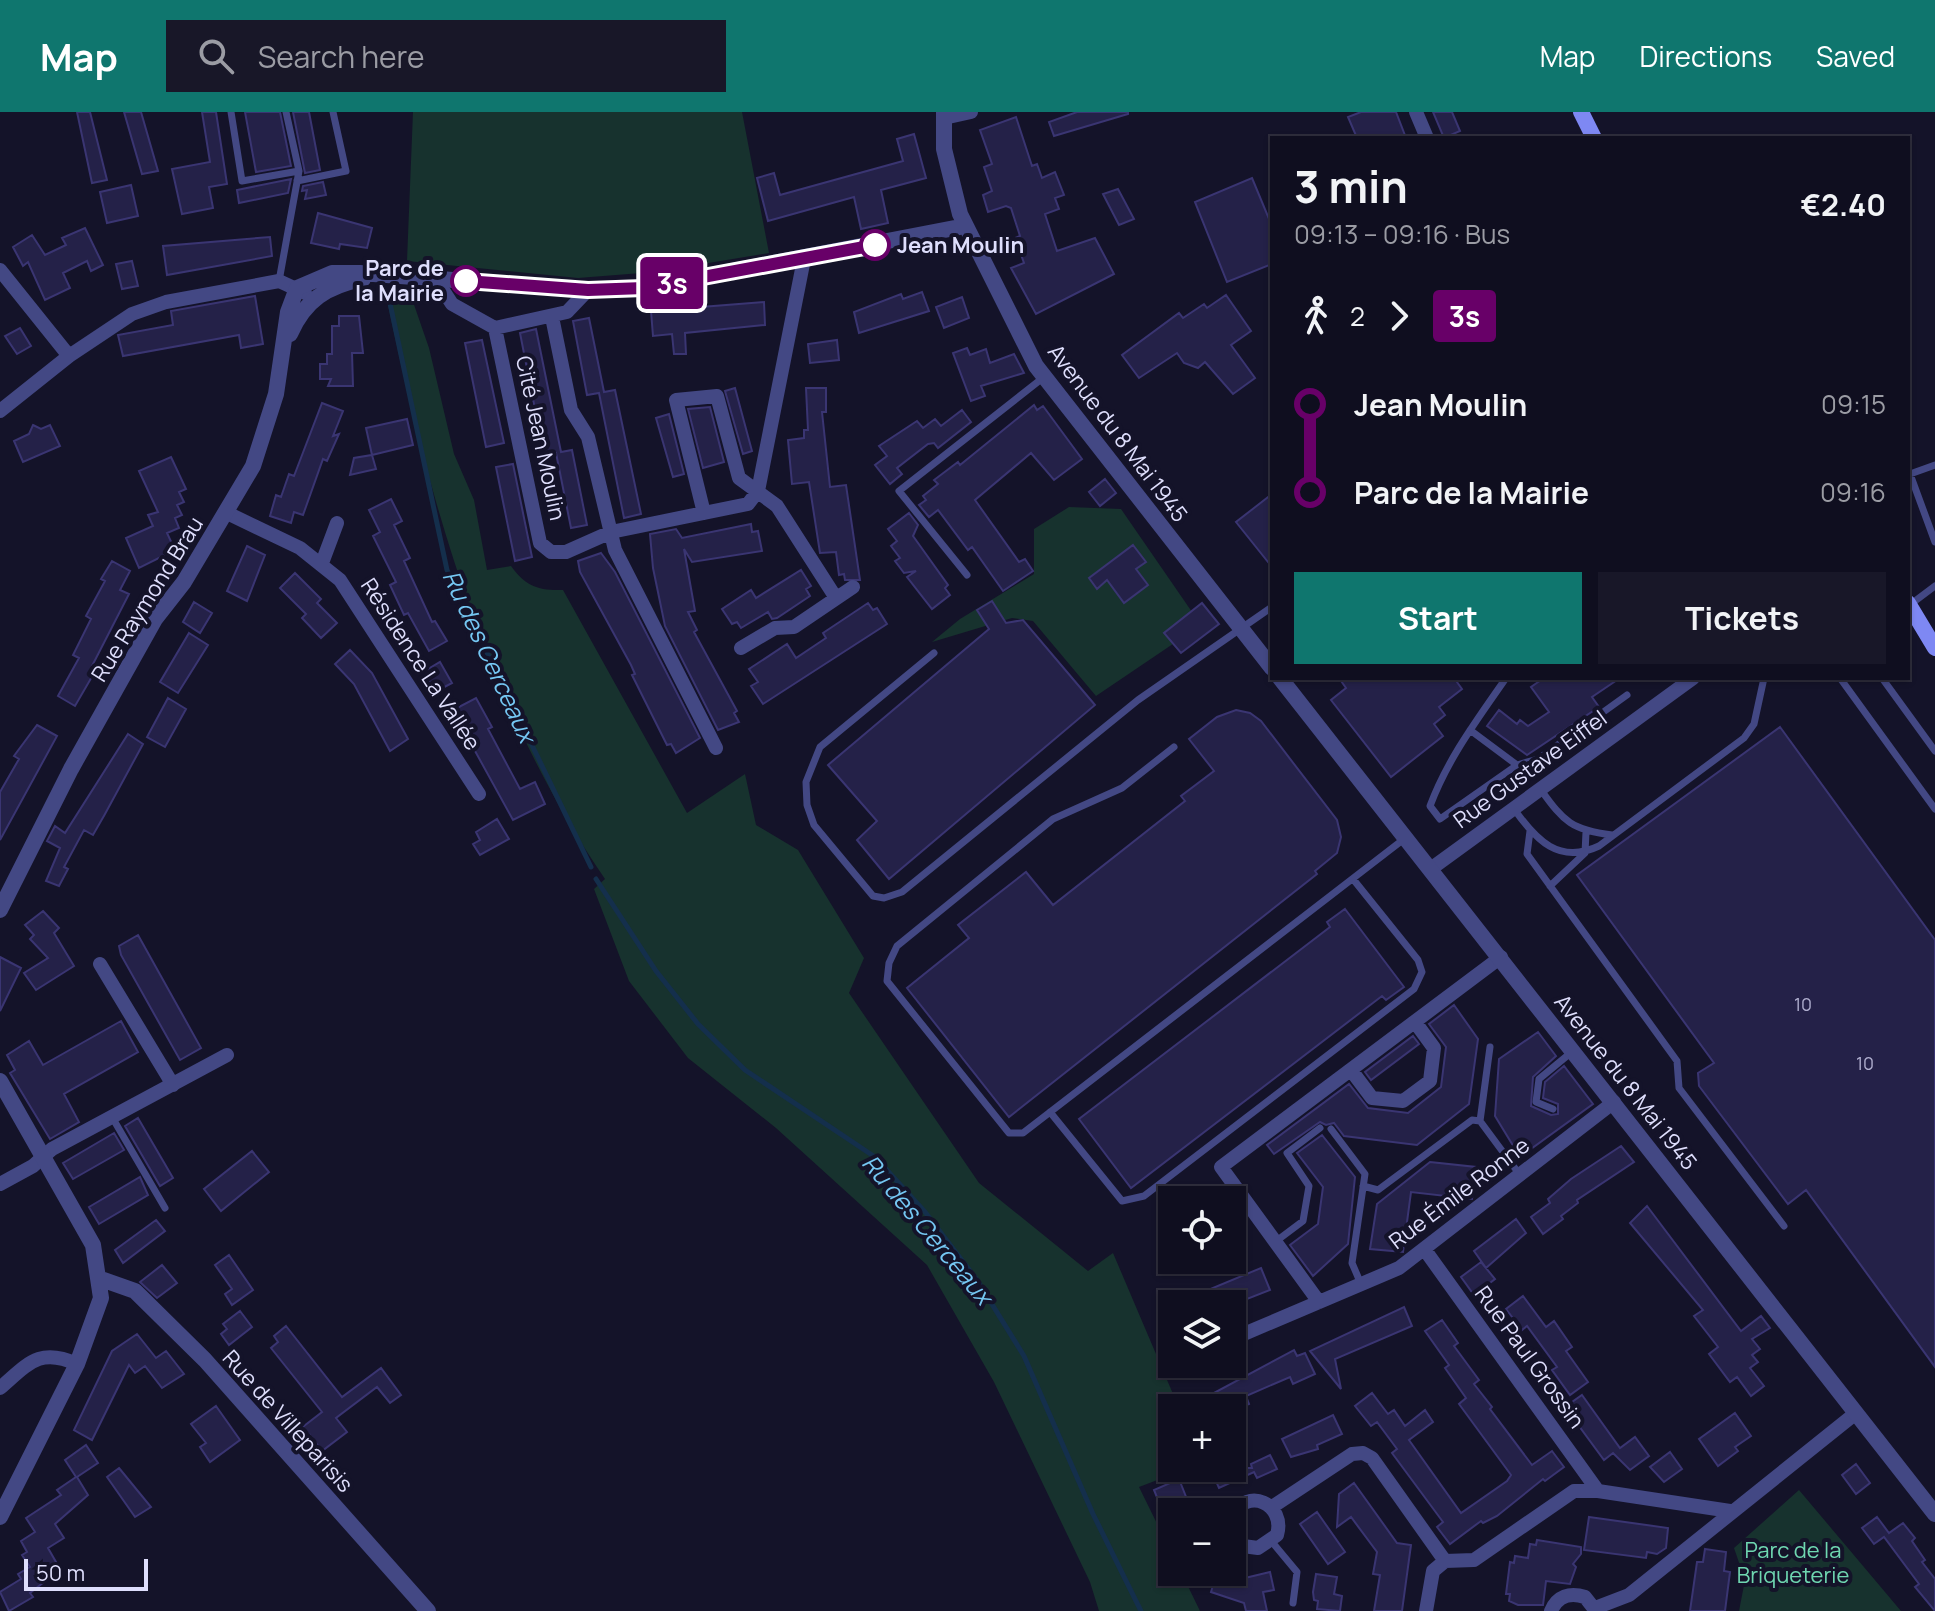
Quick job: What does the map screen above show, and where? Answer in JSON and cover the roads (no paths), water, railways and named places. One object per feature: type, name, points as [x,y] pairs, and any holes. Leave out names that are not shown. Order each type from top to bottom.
[{"type":"main road","points":[[1581,112],[1593,136]]},
{"type":"main road","points":[[1910,606],[1935,648]]},
{"type":"street","points":[[944,115],[971,112]]},
{"type":"street","points":[[1416,112],[1426,136]]},
{"type":"street","name":"Avenue du 8 Mai 1945","points":[[944,115],[944,149],[965,226],[1044,377],[1270,666]]},
{"type":"street","points":[[297,288],[332,273],[588,290],[644,288],[965,226]]},
{"type":"street","points":[[716,748],[615,550],[611,532],[748,504],[758,491],[804,259]]},
{"type":"street","points":[[0,270],[69,356]]},
{"type":"street","points":[[0,411],[69,356],[132,314],[166,302],[279,281],[314,297],[352,281],[380,275]]},
{"type":"street","points":[[435,278],[452,304],[495,328]]},
{"type":"street","name":"Rue Raymond Brau","points":[[0,910],[71,769],[155,619],[184,582],[253,466],[266,434],[285,346],[288,312],[297,288]]},
{"type":"street","name":"Cité Jean Moulin","points":[[552,317],[571,410],[588,437],[611,532],[566,552],[551,552],[540,543],[495,328],[567,312],[588,290]]},
{"type":"street","name":"Rue Raymond Brau","points":[[285,346],[298,316],[314,297]]},
{"type":"street","points":[[704,513],[676,400],[717,396],[739,478],[777,506],[836,598]]},
{"type":"street","name":"Résidence La Vallée","points":[[227,513],[322,563],[340,580],[479,794]]},
{"type":"street","points":[[322,563],[337,523]]},
{"type":"street","points":[[741,648],[775,628],[794,627],[853,587]]},
{"type":"street","name":"Avenue du 8 Mai 1945","points":[[1282,680],[1575,1050],[1935,1514]]},
{"type":"street","name":"Rue Gustave Eiffel","points":[[1432,868],[1690,680]]},
{"type":"street","points":[[1319,1302],[1221,1167],[1501,957]]},
{"type":"street","points":[[100,964],[173,1085]]},
{"type":"street","points":[[1351,1070],[1372,1098],[1403,1101],[1430,1081],[1434,1048],[1415,1022]]},
{"type":"street","points":[[0,1184],[43,1158],[52,1149],[227,1055]]},
{"type":"street","points":[[0,1081],[93,1245],[101,1279],[95,1321],[77,1364],[0,1517]]},
{"type":"street","name":"Rue Émile Ronne","points":[[1246,1333],[1399,1268],[1614,1102]]},
{"type":"street","name":"Rue Paul Grossin","points":[[1425,1250],[1598,1491]]},
{"type":"street","name":"Rue de Villeparisis","points":[[101,1279],[135,1291],[205,1360],[428,1611]]},
{"type":"street","points":[[0,1388],[32,1361],[44,1356],[54,1355],[77,1364]]},
{"type":"street","points":[[1551,1611],[1556,1601],[1570,1594],[1585,1597],[1596,1610],[1629,1595],[1856,1413]]},
{"type":"street","points":[[1272,1507],[1352,1454],[1363,1453],[1372,1458],[1445,1561]]},
{"type":"street","points":[[1426,1611],[1433,1571],[1445,1561],[1474,1560],[1574,1491],[1598,1491],[1730,1511]]},
{"type":"street","points":[[1246,1503],[1249,1500],[1265,1502],[1272,1507],[1279,1528],[1272,1542],[1250,1548],[1246,1546]]},
{"type":"lane","points":[[231,112],[242,181],[299,171]]},
{"type":"lane","points":[[279,281],[299,171],[286,112]]},
{"type":"lane","points":[[297,181],[346,171],[333,112]]},
{"type":"lane","points":[[967,575],[899,491],[1044,377]]},
{"type":"lane","points":[[1935,465],[1910,474],[1912,490],[1935,542]]},
{"type":"lane","points":[[1910,603],[1935,586]]},
{"type":"lane","points":[[934,653],[820,747],[806,782],[807,805],[814,825],[873,896],[884,898],[902,892],[1138,700],[1270,608]]},
{"type":"lane","points":[[1505,680],[1445,766],[1430,806],[1440,819],[1517,765],[1538,759],[1627,695]]},
{"type":"lane","points":[[1550,886],[1585,853],[1744,738],[1754,724],[1764,680]]},
{"type":"lane","points":[[1841,680],[1935,809]]},
{"type":"lane","points":[[1883,680],[1935,751]]},
{"type":"lane","points":[[1470,730],[1517,765]]},
{"type":"lane","points":[[1174,747],[1122,788],[1053,819],[897,946],[889,963],[887,981],[1009,1133],[1023,1133],[1408,837]]},
{"type":"lane","points":[[1540,788],[1566,823],[1586,832],[1612,835]]},
{"type":"lane","points":[[1513,807],[1540,843],[1554,849],[1585,853]]},
{"type":"lane","points":[[1530,831],[1527,854],[1677,1061],[1679,1088],[1784,1226]]},
{"type":"lane","points":[[1585,853],[1586,832]]},
{"type":"lane","points":[[1050,1112],[1122,1201],[1144,1196],[1402,999],[1414,989],[1422,972],[1418,960],[1353,879]]},
{"type":"lane","points":[[1490,1047],[1480,1121],[1520,1175]]},
{"type":"lane","points":[[1553,1109],[1536,1102],[1539,1079],[1575,1050]]},
{"type":"lane","points":[[112,1117],[165,1208]]},
{"type":"lane","points":[[1363,1186],[1378,1190],[1472,1120],[1480,1121]]},
{"type":"lane","points":[[1275,1242],[1303,1221],[1309,1186],[1287,1153],[1320,1128]]},
{"type":"lane","points":[[1331,1129],[1365,1174],[1352,1263],[1361,1284]]},
{"type":"lane","points":[[1272,1542],[1297,1572],[1293,1603]]},
{"type":"waterway","name":"Ru des Cerceaux","points":[[388,294],[447,570],[591,867]]},
{"type":"waterway","name":"Ru des Cerceaux","points":[[596,879],[656,971],[698,1024],[745,1070],[875,1157],[925,1212],[977,1280],[1024,1356],[1093,1514],[1141,1611]]},
{"type":"place","name":"Jean Moulin","points":[[875,245]]},
{"type":"place","name":"Parc de la Mairie","points":[[466,281]]},
{"type":"park label","name":"Parc de la Briqueterie","points":[[1793,1562]]}]
